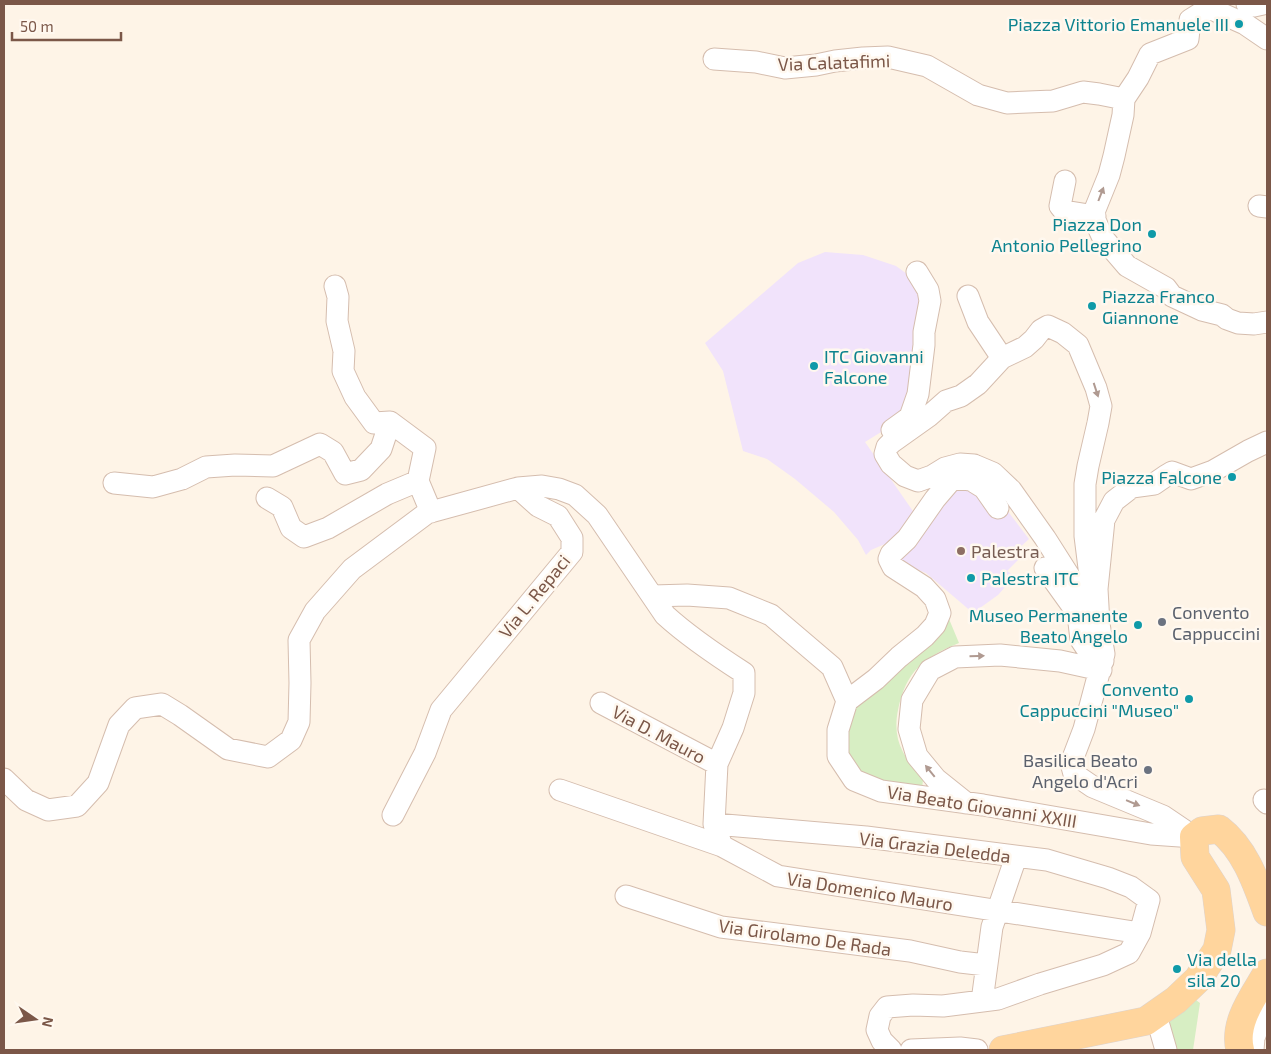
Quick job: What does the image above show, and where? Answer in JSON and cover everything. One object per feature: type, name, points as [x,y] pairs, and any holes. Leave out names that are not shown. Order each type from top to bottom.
[{"type":"main road","points":[[1003,1050],[1146,1021],[1176,1000],[1198,980],[1217,950],[1221,930],[1216,890],[1195,857],[1194,837],[1202,831],[1219,830],[1229,837],[1251,870],[1267,912]]},
{"type":"main road","points":[[1240,1050],[1237,1040],[1242,1018],[1267,973]]},
{"type":"street","points":[[1247,4],[1254,6],[1263,4]]},
{"type":"street","points":[[1267,39],[1245,24],[1208,5],[1190,20],[1188,39],[1150,54],[1138,78],[1124,99],[1123,115],[1114,156],[1094,212],[1103,238],[1127,266],[1166,288],[1172,296],[1202,310],[1222,315],[1238,323],[1254,324],[1267,322]]},
{"type":"street","name":"Via Calatafimi","points":[[714,59],[756,62],[785,68],[862,58],[888,57],[927,66],[978,95],[1007,103],[1053,101],[1083,92],[1124,99]]},
{"type":"street","points":[[1065,181],[1060,206],[1064,211],[1095,216]]},
{"type":"street","points":[[880,442],[892,430],[910,417],[918,394],[924,332],[930,301],[928,290],[917,272]]},
{"type":"street","points":[[335,286],[338,297],[337,321],[344,351],[343,372],[355,397],[374,424],[390,422],[425,448],[418,481],[431,512]]},
{"type":"street","points":[[968,296],[978,322],[1002,358]]},
{"type":"street","points":[[1097,589],[1089,568],[1085,536],[1085,484],[1101,406],[1093,380],[1078,345],[1063,333],[1048,326],[1041,330],[1025,347],[1002,358],[978,384],[961,396],[946,401],[929,416],[890,443],[884,454],[891,464],[905,476],[918,481],[932,476],[945,468],[960,464],[974,465],[993,472],[1011,490],[1045,538],[1099,624]]},
{"type":"street","points":[[114,483],[153,487],[182,479],[206,467],[235,465],[274,466],[320,444],[333,452],[345,474],[361,470],[380,449],[390,422]]},
{"type":"street","points":[[1194,837],[1163,816],[1093,787],[1074,774],[1071,763],[1084,729],[1104,654],[1099,624],[1097,589],[1104,520],[1114,501],[1132,486],[1154,484],[1172,472],[1191,478],[1213,471],[1267,442]]},
{"type":"street","points":[[653,596],[729,598],[771,615],[832,667],[846,701],[876,679],[935,625],[940,613],[935,599],[924,588],[893,567],[890,559],[891,554],[907,539],[935,498],[953,478],[974,465]]},
{"type":"street","points":[[953,478],[970,480],[984,488],[998,508]]},
{"type":"street","points":[[267,498],[282,507],[291,528],[304,537],[328,528],[387,494],[418,481]]},
{"type":"street","points":[[4,779],[26,800],[48,810],[77,806],[98,783],[119,725],[135,708],[162,704],[228,749],[268,757],[291,740],[299,722],[299,640],[315,610],[352,569],[427,513],[518,488],[542,486],[559,489],[575,495],[597,515],[665,615],[676,626],[710,652],[744,673],[744,693],[733,728],[717,764],[714,824],[722,846]]},
{"type":"street","name":"Via L. Repaci","points":[[393,815],[425,753],[441,710],[572,552],[572,538],[558,516],[538,506],[518,488]]},
{"type":"street","points":[[1045,568],[1078,614],[1081,640],[1087,650],[1102,666]]},
{"type":"street","points":[[966,803],[936,779],[917,756],[909,730],[912,700],[930,670],[955,657],[1000,655],[1102,666]]},
{"type":"street","name":"Via Beato Giovanni XXIII","points":[[846,701],[838,730],[838,756],[854,780],[881,791],[966,803],[1151,834],[1194,837]]},
{"type":"street","name":"Via D. Mauro","points":[[600,703],[717,764]]},
{"type":"street","name":"Via Domenico Mauro","points":[[560,790],[722,846],[778,876],[1140,933]]},
{"type":"street","name":"Via Grazia Deledda","points":[[714,824],[866,837],[1047,860],[1131,886],[1149,900],[1140,933]]},
{"type":"street","points":[[982,1001],[992,927],[1016,857]]},
{"type":"street","name":"Via Girolamo De Rada","points":[[626,896],[721,927],[892,949],[986,965]]},
{"type":"street","points":[[890,1050],[882,1041],[877,1030],[880,1016],[887,1007],[914,1005],[943,1006],[998,999],[1103,965],[1129,953],[1140,933]]},
{"type":"street","points":[[1253,1050],[1254,1038],[1267,1007]]},
{"type":"street","points":[[1156,1015],[1166,1050]]},
{"type":"street","points":[[911,1050],[960,1048],[977,1050]]},
{"type":"shaded area","points":[[825,252],[863,255],[896,266],[914,279],[924,298],[911,387],[905,412],[886,429],[865,442],[917,517],[899,538],[871,550],[866,555],[858,540],[834,512],[795,479],[767,459],[743,451],[723,371],[705,343],[798,263]]},
{"type":"shaded area","name":"Palestra","points":[[968,488],[1003,505],[1029,539],[1015,552],[1021,557],[1007,571],[1015,576],[998,595],[973,613],[926,573],[898,562],[955,491]]},
{"type":"green space","points":[[949,619],[959,643],[936,654],[918,667],[901,696],[897,716],[896,726],[901,747],[907,759],[923,780],[921,797],[881,791],[838,756],[847,701]]},
{"type":"green space","points":[[1185,992],[1200,1003],[1193,1050],[1166,1050],[1156,1015]]},
{"type":"place","name":"Piazza Vittorio Emanuele III","points":[[1239,24]]},
{"type":"place","name":"Piazza Don Antonio Pellegrino","points":[[1152,234]]},
{"type":"place","name":"Piazza Franco Giannone","points":[[1092,306]]},
{"type":"place","name":"ITC Giovanni Falcone","points":[[814,366]]},
{"type":"place","name":"Piazza Falcone","points":[[1232,477]]},
{"type":"place","name":"Palestra","points":[[961,551]]},
{"type":"place","name":"Palestra ITC","points":[[971,578]]},
{"type":"place","name":"Convento Cappuccini","points":[[1162,622]]},
{"type":"place","name":"Museo Permanente Beato Angelo","points":[[1138,625]]},
{"type":"place","name":"Convento Cappuccini \"Museo\"","points":[[1189,699]]},
{"type":"place","name":"Basilica Beato Angelo d'Acri","points":[[1148,770]]},
{"type":"place","name":"Via della sila 20","points":[[1177,969]]}]
